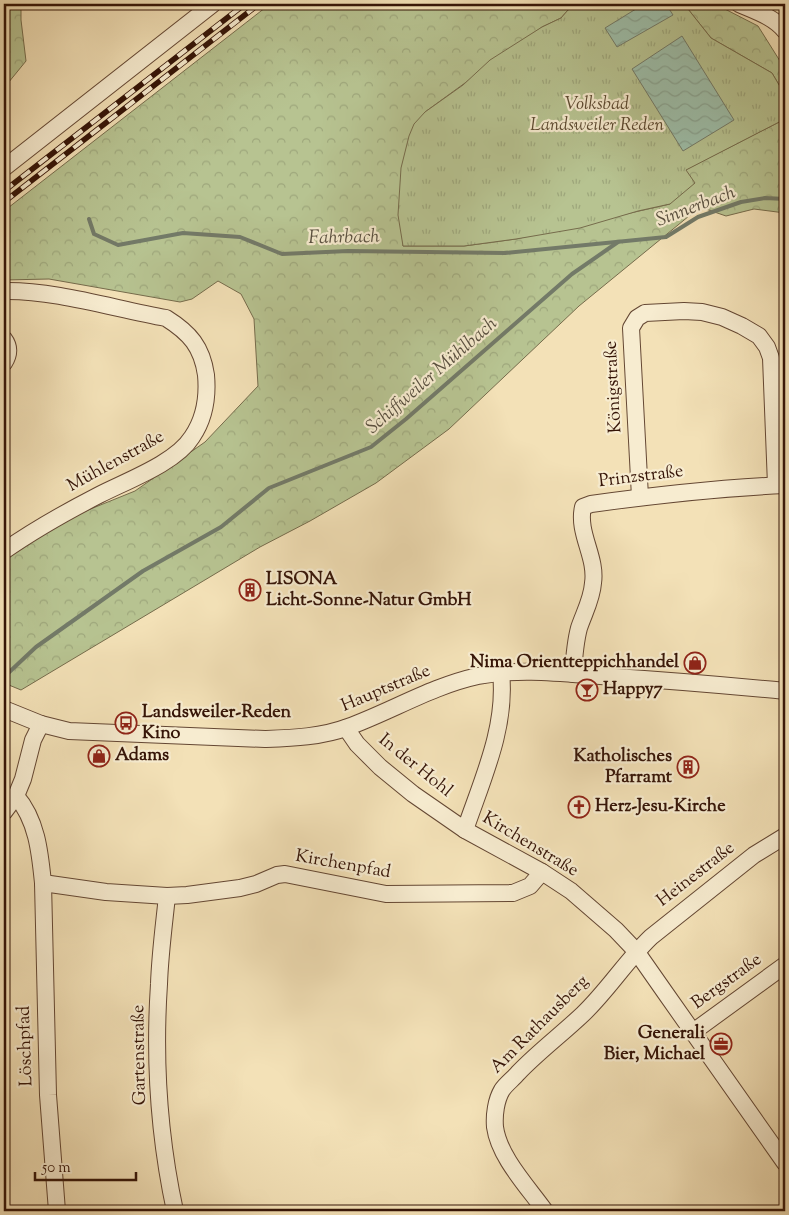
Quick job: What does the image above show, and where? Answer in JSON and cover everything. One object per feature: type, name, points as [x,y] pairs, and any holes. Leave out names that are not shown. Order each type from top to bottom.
[{"type":"street","points":[[4,168],[213,4]]},
{"type":"street","points":[[739,4],[767,16],[785,31]]},
{"type":"street","name":"Mühlenstraße","points":[[4,290],[18,290],[61,297],[166,318],[181,327],[195,341],[204,360],[207,385],[203,416],[192,438],[169,459],[49,522],[4,551]]},
{"type":"street","name":"Königstraße","points":[[640,497],[631,328],[637,318],[645,313],[702,312],[722,317],[759,336],[767,347],[771,358],[781,485]]},
{"type":"street","points":[[4,339],[8,344],[8,357],[4,363]]},
{"type":"street","name":"Prinzstraße","points":[[573,674],[579,628],[594,583],[594,570],[582,526],[581,516],[583,507],[591,504],[640,497],[730,487],[781,485]]},
{"type":"street","name":"Hauptstraße","points":[[4,709],[40,724],[69,731],[251,739],[294,738],[346,728],[454,683],[501,673],[534,672],[672,680],[785,691]]},
{"type":"street","name":"Kirchenstraße","points":[[501,673],[503,693],[499,725],[466,830],[542,872],[571,891],[616,930],[636,951],[785,1163]]},
{"type":"street","points":[[4,812],[16,796],[23,779],[33,740],[40,724]]},
{"type":"street","name":"In der Hohl","points":[[346,728],[357,744],[380,767],[412,794],[466,830]]},
{"type":"street","name":"Löschpfad","points":[[16,796],[25,806],[33,827],[40,854],[43,884],[48,1095],[57,1211]]},
{"type":"street","name":"Heinestraße","points":[[636,951],[754,855],[785,836]]},
{"type":"street","name":"Kirchenpfad","points":[[43,884],[106,892],[188,896],[256,884],[277,875],[285,874],[386,894],[514,893],[530,886],[542,872]]},
{"type":"street","name":"Gartenstraße","points":[[167,896],[158,984],[157,1071],[166,1155],[175,1211]]},
{"type":"street","name":"Am Rathausberg","points":[[545,1211],[503,1152],[495,1126],[497,1103],[502,1090],[530,1061],[583,1014],[616,978],[636,951]]},
{"type":"street","name":"Bergstraße","points":[[693,1032],[785,965]]},
{"type":"green space","points":[[4,4],[21,4],[26,61],[4,88]]},
{"type":"green space","points":[[270,4],[578,4],[568,10],[561,18],[542,27],[425,112],[402,233],[403,246],[464,246],[516,239],[670,204],[685,170],[785,119],[785,213],[754,209],[726,216],[700,207],[579,306],[449,429],[376,483],[260,547],[21,690],[4,683],[4,558],[51,525],[135,491],[205,442],[258,386],[254,319],[241,294],[218,281],[192,299],[180,302],[49,279],[4,280],[4,211]]},
{"type":"green space","name":"Volksbad Landsweiler Reden","points":[[578,4],[684,4],[711,38],[772,73],[785,95],[785,119],[686,170],[695,183],[670,204],[580,228],[516,239],[464,246],[403,246],[398,215],[401,168],[414,124],[425,112],[463,85],[490,60],[542,27],[561,18],[568,10]]},
{"type":"green space","points":[[684,4],[717,4],[758,26],[785,69],[785,95],[772,73],[711,38]]},
{"type":"water","points":[[644,4],[666,4],[673,15],[617,47],[605,28]]},
{"type":"water","points":[[682,36],[734,120],[683,151],[632,69]]},
{"type":"waterway","name":"Fahrbach","points":[[89,219],[94,234],[118,245],[183,233],[240,237],[282,254],[348,251],[505,253],[666,237],[698,217],[741,202],[765,198],[785,199]]},
{"type":"waterway","name":"Schiffweiler Mühlbach","points":[[4,677],[36,647],[143,571],[221,527],[269,488],[371,447],[406,419],[572,274],[618,242]]},
{"type":"railway","points":[[4,191],[245,4]]},
{"type":"railway","points":[[4,202],[259,4]]},
{"type":"place","name":"LISONA Licht-Sonne-Natur GmbH","points":[[250,590]]},
{"type":"place","name":"Nima Orientteppichhandel","points":[[695,663]]},
{"type":"place","name":"Happy7","points":[[587,690]]},
{"type":"place","name":"Landsweiler-Reden Kino","points":[[126,723]]},
{"type":"place","name":"Adams","points":[[99,756]]},
{"type":"place","name":"Katholisches Pfarramt","points":[[688,767]]},
{"type":"place","name":"Herz-Jesu-Kirche","points":[[579,807]]},
{"type":"place","name":"Generali Bier, Michael","points":[[721,1044]]},
{"type":"water label","name":"Sinnerbach","points":[[696,207]]}]
